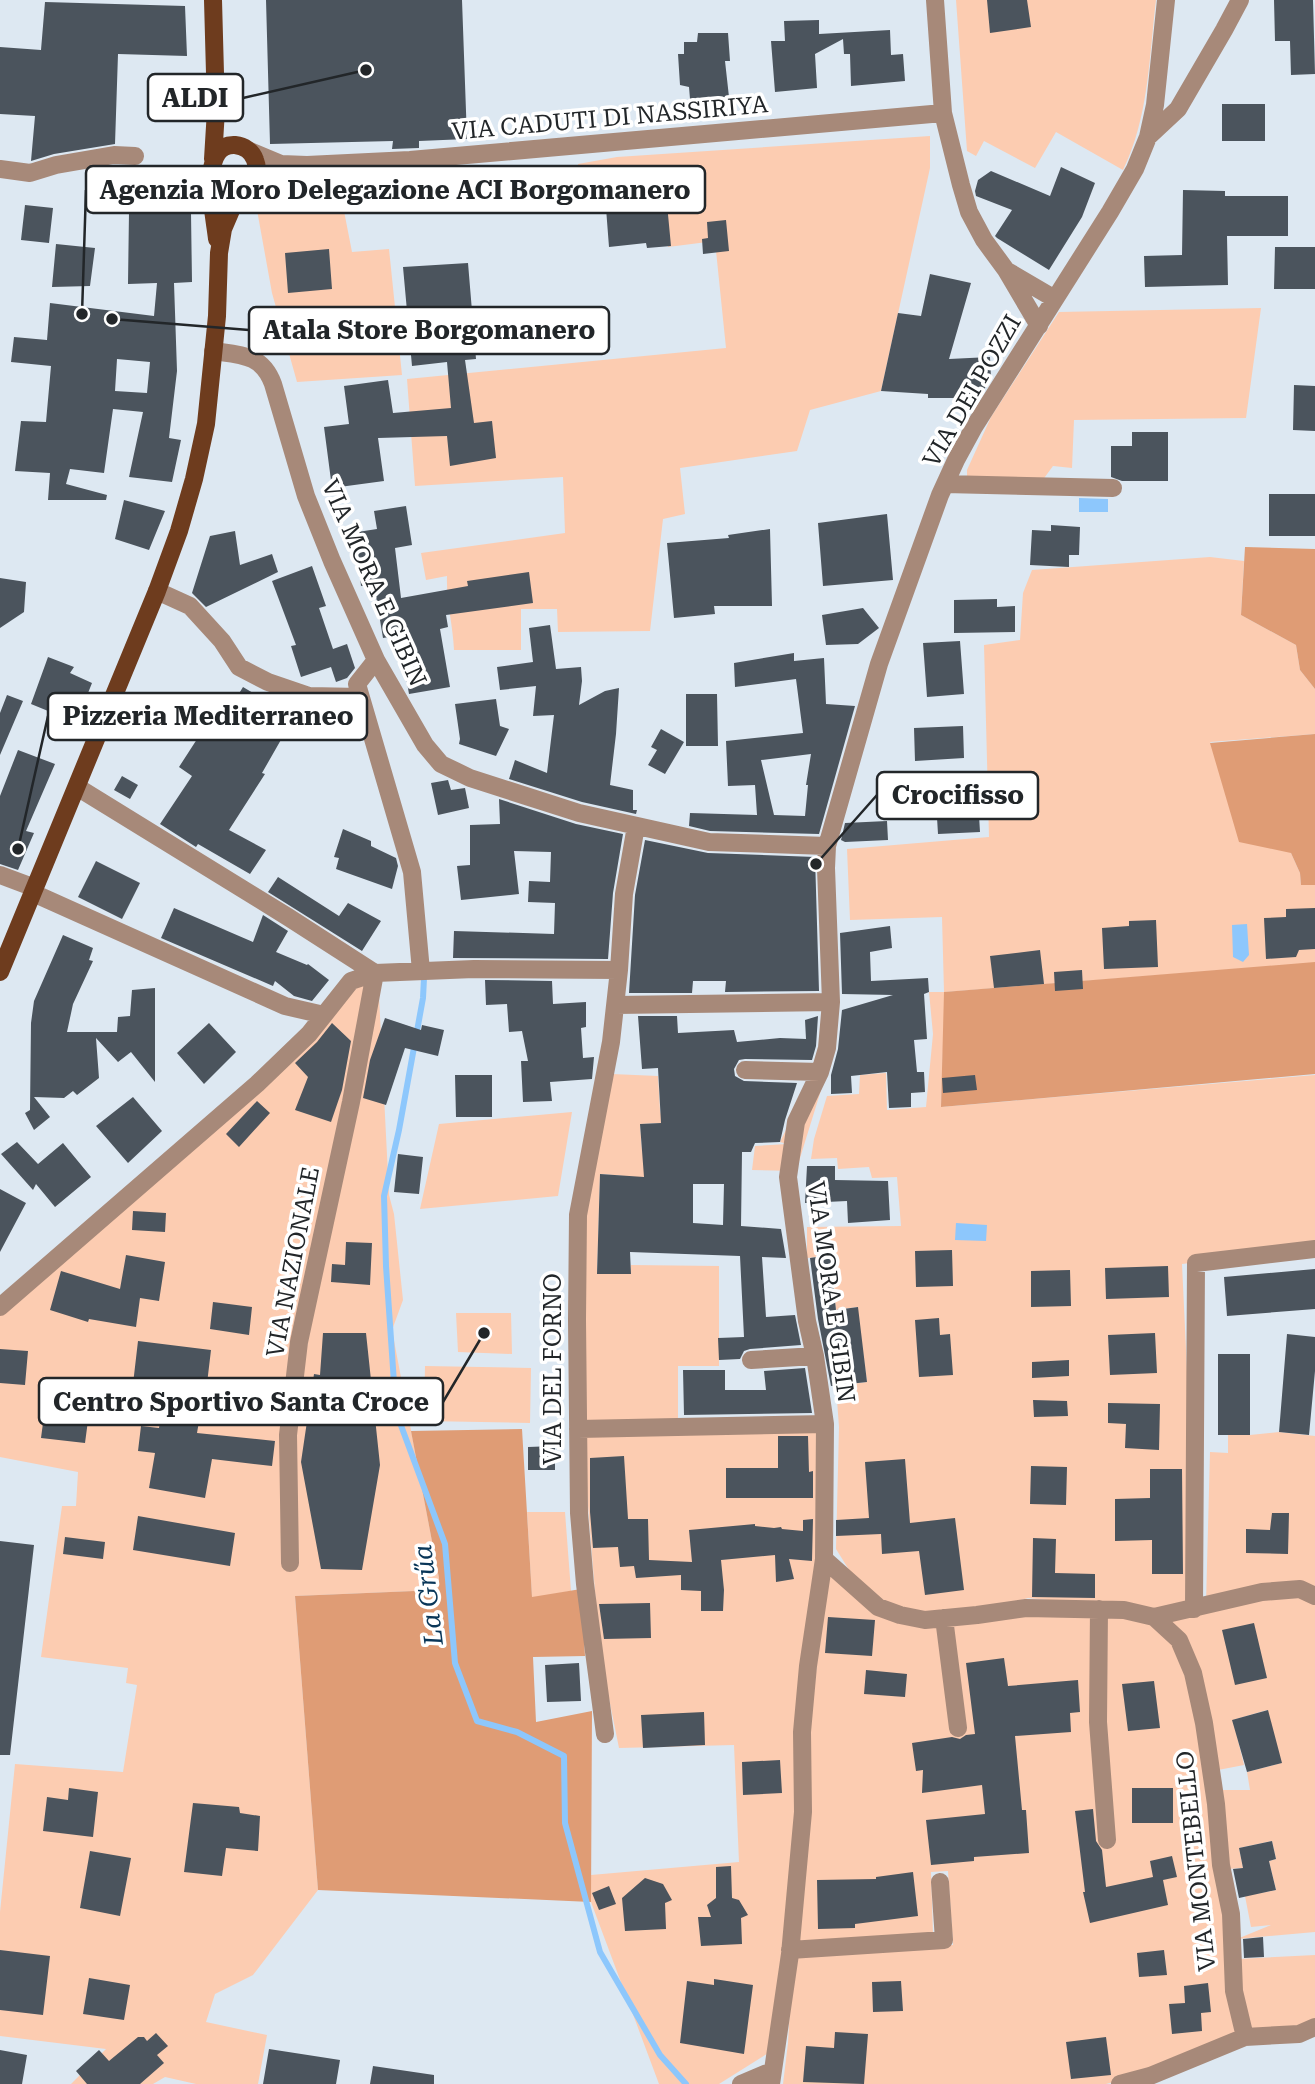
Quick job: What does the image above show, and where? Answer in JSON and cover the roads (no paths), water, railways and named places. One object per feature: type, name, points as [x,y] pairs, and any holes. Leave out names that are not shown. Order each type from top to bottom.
[{"type":"main road","points":[[0,972],[157,591],[194,479],[206,424],[217,316],[219,253],[212,166],[216,110],[213,0]]},
{"type":"main road","points":[[216,110],[231,135],[254,157],[257,170],[232,208],[223,229],[219,253]]},
{"type":"main road","points":[[247,149],[229,145],[217,153],[212,166],[219,185],[226,189],[241,190],[250,184]]},
{"type":"street","points":[[935,0],[943,113],[969,212],[1038,326]]},
{"type":"street","points":[[1147,137],[1155,105],[1166,0]]},
{"type":"street","name":"VIA DEI POZZI","points":[[827,846],[879,664],[945,484],[974,427],[1116,202],[1135,169],[1147,137],[1178,109],[1240,0]]},
{"type":"street","name":"VIA CADUTI DI NASSIRIYA","points":[[247,149],[281,164],[410,160],[943,113]]},
{"type":"street","points":[[0,169],[30,173],[56,165],[114,155],[135,156]]},
{"type":"street","points":[[250,184],[269,169],[281,164]]},
{"type":"street","points":[[1006,270],[1055,299]]},
{"type":"street","name":"VIA MORA E GIBIN","points":[[213,351],[254,359],[265,367],[270,375],[306,496],[376,660],[425,745],[441,764],[470,778],[579,813],[709,842],[827,846],[831,1002],[827,1048],[820,1072],[796,1122],[788,1177],[807,1321],[825,1424],[824,1559],[807,1679],[803,1732],[803,1812],[790,1950],[772,2078]]},
{"type":"street","points":[[945,484],[1113,488]]},
{"type":"street","points":[[157,591],[190,606],[222,641],[239,667],[268,682],[309,696],[360,697]]},
{"type":"street","points":[[376,660],[357,684],[412,872],[421,971]]},
{"type":"street","points":[[77,787],[375,973]]},
{"type":"street","name":"VIA DEL FORNO","points":[[606,1734],[585,1584],[579,1513],[578,1215],[611,1042],[624,894],[636,826]]},
{"type":"street","points":[[0,875],[285,1006],[324,1015]]},
{"type":"street","points":[[0,1307],[257,1084],[309,1034],[351,981],[375,973],[421,971],[619,970]]},
{"type":"street","name":"VIA NAZIONALE","points":[[290,1563],[288,1435],[299,1342],[351,1102],[375,973]]},
{"type":"street","points":[[616,1005],[831,1002]]},
{"type":"street","points":[[745,1070],[820,1072]]},
{"type":"street","points":[[1194,1609],[1196,1263],[1315,1250]]},
{"type":"street","points":[[751,1360],[815,1356]]},
{"type":"street","name":"VIA MORA E GIBIN","points":[[578,1429],[825,1424]]},
{"type":"street","points":[[824,1559],[878,1607],[925,1620],[1026,1608],[1124,1610],[1154,1617],[1262,1592],[1300,1589],[1315,1596]]},
{"type":"street","points":[[1099,1609],[1098,1722],[1107,1840]]},
{"type":"street","name":"VIA MONTEBELLO","points":[[1154,1617],[1179,1640],[1193,1673],[1205,1723],[1221,1865],[1230,1914],[1234,1991],[1245,2036]]},
{"type":"street","points":[[944,1618],[958,1728]]},
{"type":"street","points":[[790,1950],[944,1940],[940,1882]]},
{"type":"street","points":[[1120,2084],[1150,2076],[1245,2036],[1299,2034],[1315,2026]]},
{"type":"street","points":[[741,2084],[772,2078]]},
{"type":"water","points":[[1079,498],[1108,499],[1108,512],[1079,512]]},
{"type":"water","points":[[1247,924],[1249,955],[1243,962],[1233,957],[1232,925]]},
{"type":"water","points":[[956,1223],[987,1225],[986,1241],[955,1240]]},
{"type":"waterway","name":"La Grűa","points":[[424,978],[423,998],[399,1130],[384,1196],[386,1266],[396,1412],[445,1544],[455,1663],[477,1721],[517,1732],[564,1756],[565,1823],[600,1952],[660,2055],[686,2084]]},
{"type":"place","name":"ALDI","points":[[366,70]]},
{"type":"place","name":"Agenzia Moro Delegazione ACI Borgomanero","points":[[82,314]]},
{"type":"place","name":"Atala Store Borgomanero","points":[[112,319]]},
{"type":"place","name":"Pizzeria Mediterraneo","points":[[18,849]]},
{"type":"place","name":"Crocifisso","points":[[816,864]]},
{"type":"place","name":"Centro Sportivo Santa Croce","points":[[484,1333]]}]
